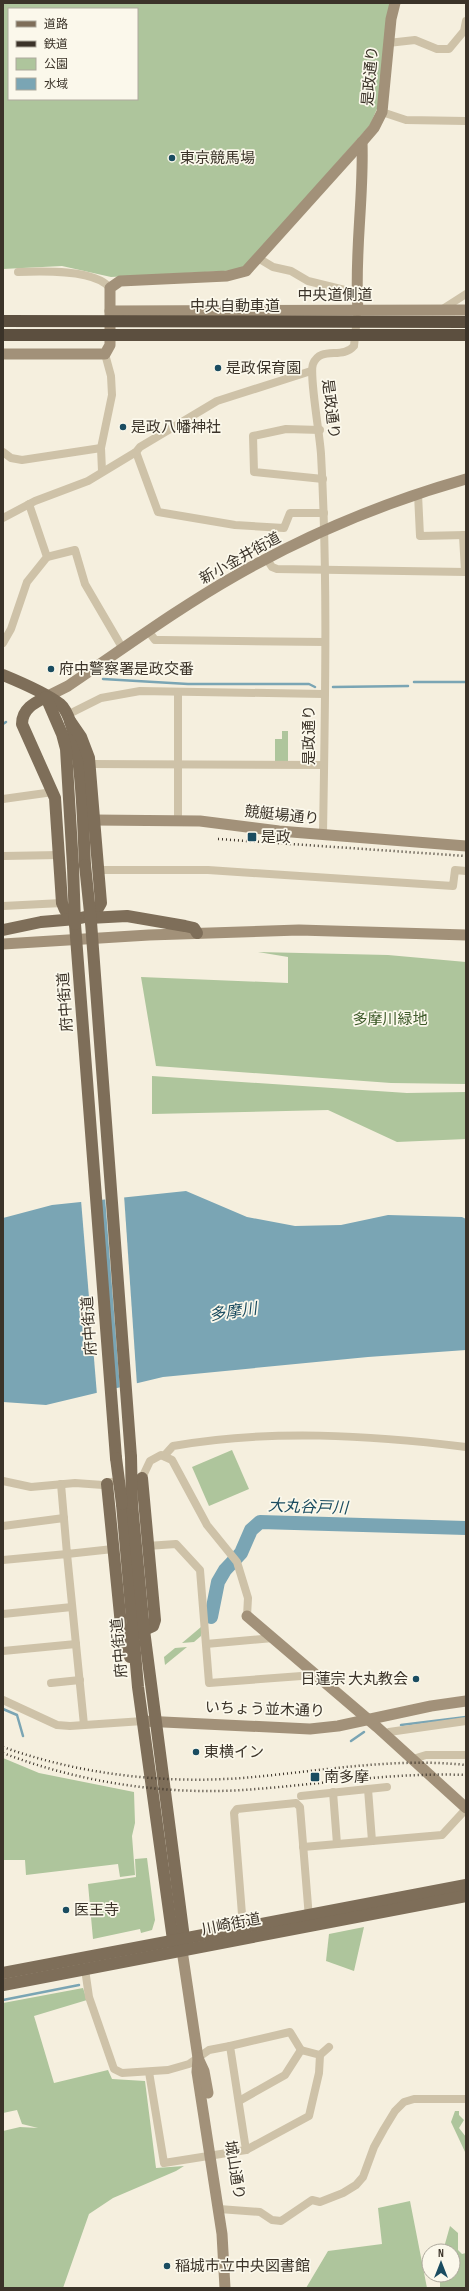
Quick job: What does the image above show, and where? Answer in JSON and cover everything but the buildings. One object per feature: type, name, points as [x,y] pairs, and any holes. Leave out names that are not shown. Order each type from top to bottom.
[{"type":"highway","name":"中央自動車道","points":[[3,321],[466,322]]},
{"type":"highway","name":"中央自動車道","points":[[3,335],[466,335]]},
{"type":"main road","name":"府中街道","points":[[3,675],[33,688],[61,705],[68,718],[77,746],[130,1434],[131,1457],[127,1504],[138,1687],[178,1939]]},
{"type":"main road","name":"府中街道","points":[[46,697],[66,748],[76,940],[113,1436],[116,1458],[127,1504],[156,1720],[178,1939]]},
{"type":"main road","points":[[46,697],[28,707],[22,716],[22,724],[55,798],[63,907],[61,916],[53,921]]},
{"type":"main road","points":[[68,718],[85,745],[90,764],[101,903],[98,911],[90,920]]},
{"type":"main road","points":[[101,903],[114,916]]},
{"type":"main road","points":[[63,907],[75,922]]},
{"type":"main road","points":[[3,930],[53,921],[75,922],[114,916],[127,916],[194,928],[197,933]]},
{"type":"main road","points":[[142,1478],[147,1546],[155,1620],[153,1626],[144,1630]]},
{"type":"main road","points":[[107,1484],[121,1625],[138,1687]]},
{"type":"main road","name":"川崎街道","points":[[11,1975],[84,1969],[182,1950],[466,1885]]},
{"type":"main road","name":"川崎街道","points":[[3,1985],[11,1975],[178,1939],[244,1927],[309,1920],[466,1896]]},
{"type":"main road","points":[[178,1939],[182,1950]]},
{"type":"street","name":"是政通り","points":[[323,834],[325,529],[320,430],[311,371],[315,359],[321,354],[345,352],[354,346],[358,310],[357,293],[362,142],[374,128],[382,112],[388,43],[395,3]]},
{"type":"street","points":[[388,43],[415,40],[437,49],[449,49],[464,31],[466,21]]},
{"type":"street","points":[[382,112],[406,120],[466,121]]},
{"type":"street","points":[[110,288],[120,281],[235,275],[246,271],[362,142]]},
{"type":"street","points":[[258,258],[273,267],[291,272],[308,281],[357,293]]},
{"type":"street","points":[[18,272],[59,270],[105,281],[110,288],[110,345],[105,354],[110,376],[112,396],[101,448],[102,470]]},
{"type":"street","points":[[441,310],[466,294]]},
{"type":"street","name":"中央道側道","points":[[110,311],[466,310]]},
{"type":"street","points":[[3,354],[105,354]]},
{"type":"street","points":[[3,518],[29,504],[88,481],[102,470],[136,452],[140,447],[217,401],[311,371]]},
{"type":"street","points":[[320,430],[286,430],[253,436],[254,472],[323,479]]},
{"type":"street","points":[[3,452],[11,458],[22,460],[101,448]]},
{"type":"street","points":[[136,452],[158,512],[235,525],[284,528],[290,513],[324,513]]},
{"type":"street","name":"新小金井街道","points":[[46,697],[68,686],[204,594],[266,558],[325,529],[418,494],[466,479]]},
{"type":"street","points":[[266,558],[272,567],[277,569],[465,572],[465,535],[420,536],[418,494]]},
{"type":"street","points":[[29,504],[47,557]]},
{"type":"street","points":[[3,643],[11,628],[27,582],[47,557],[75,550],[85,584],[123,649]]},
{"type":"street","points":[[149,632],[155,640],[324,642]]},
{"type":"street","points":[[68,718],[101,698],[140,691],[324,694]]},
{"type":"street","points":[[178,692],[178,821]]},
{"type":"street","points":[[90,764],[324,766]]},
{"type":"street","points":[[3,799],[53,792]]},
{"type":"street","name":"競艇場通り","points":[[94,820],[178,821],[466,846]]},
{"type":"street","points":[[3,856],[60,855]]},
{"type":"street","points":[[98,870],[208,870],[453,886],[455,870],[466,871]]},
{"type":"street","points":[[3,906],[63,907]]},
{"type":"street","points":[[3,944],[197,933],[299,930],[466,935]]},
{"type":"street","points":[[164,1456],[173,1446],[228,1439],[283,1437],[385,1438],[466,1447]]},
{"type":"street","points":[[3,1481],[31,1486],[61,1484],[107,1484],[113,1481],[142,1478],[150,1461],[157,1457],[164,1456],[172,1460],[208,1525],[235,1559],[248,1598],[247,1616],[386,1736],[466,1808],[442,1835],[303,1847]]},
{"type":"street","points":[[61,1484],[84,1725]]},
{"type":"street","points":[[3,1526],[64,1518]]},
{"type":"street","points":[[147,1546],[176,1544],[200,1570],[209,1683],[315,1675]]},
{"type":"street","points":[[3,1560],[113,1549]]},
{"type":"street","points":[[3,1614],[72,1607]]},
{"type":"street","points":[[206,1644],[272,1638]]},
{"type":"street","points":[[3,1651],[76,1644]]},
{"type":"street","points":[[51,1683],[80,1680]]},
{"type":"street","points":[[3,1700],[57,1725],[84,1725],[143,1721]]},
{"type":"street","name":"いちょう並木通り","points":[[143,1721],[156,1720],[310,1729],[367,1720],[431,1706],[466,1701]]},
{"type":"street","points":[[386,1736],[390,1732],[466,1721]]},
{"type":"street","points":[[412,1759],[426,1755],[466,1755]]},
{"type":"street","points":[[302,1796],[387,1787]]},
{"type":"street","points":[[368,1789],[372,1841]]},
{"type":"street","points":[[333,1792],[337,1844]]},
{"type":"street","points":[[244,1927],[234,1813],[237,1808],[296,1803],[300,1807],[309,1920]]},
{"type":"street","name":"城山通り","points":[[182,1950],[198,2058],[204,2071],[214,2156],[232,2260],[232,2288]]},
{"type":"street","points":[[84,1969],[89,1997],[114,2069],[122,2073],[149,2072],[189,2064],[209,2050],[290,2032],[301,2050],[320,2055]]},
{"type":"street","points":[[230,2046],[246,2150]]},
{"type":"street","points":[[149,2072],[164,2163],[246,2150],[309,2116],[319,2073],[320,2055],[329,2047]]},
{"type":"street","points":[[239,2101],[285,2075],[301,2050]]},
{"type":"street","points":[[222,2208],[260,2212],[272,2220],[281,2221],[312,2200],[320,2202],[343,2193],[356,2185],[363,2177],[376,2143],[395,2111],[404,2102],[414,2100],[466,2099]]},
{"type":"street","name":"城山通り","points":[[222,2208],[224,2288]]},
{"type":"green space","name":"東京競馬場","points":[[3,3],[391,3],[379,104],[370,125],[242,270],[111,277],[62,266],[3,269]]},
{"type":"green space","points":[[282,731],[288,731],[288,761],[275,761],[275,739],[282,739]]},
{"type":"green space","name":"多摩川緑地","points":[[258,952],[388,955],[466,962],[466,1084],[391,1083],[156,1066],[141,977],[288,983],[288,957]]},
{"type":"green space","points":[[152,1076],[407,1093],[466,1092],[466,1139],[397,1142],[328,1110],[152,1114]]},
{"type":"green space","points":[[232,1450],[249,1489],[209,1506],[192,1467]]},
{"type":"green space","points":[[201,1627],[201,1636],[194,1642],[182,1643]]},
{"type":"green space","points":[[187,1647],[165,1665],[164,1657],[175,1648]]},
{"type":"green space","points":[[3,1758],[39,1773],[134,1792],[135,1823],[132,1836],[135,1875],[120,1877],[118,1864],[26,1875],[25,1860],[3,1860]]},
{"type":"green space","points":[[147,1858],[155,1920],[152,1930],[141,1933],[140,1929],[93,1939],[88,1884],[136,1877],[135,1859]]},
{"type":"green space","points":[[364,1927],[354,1971],[326,1961],[329,1934]]},
{"type":"green space","points":[[83,1988],[87,2000],[34,2016],[54,2083],[108,2070],[112,2079],[145,2081],[156,2168],[184,2166],[176,2171],[113,2198],[89,2214],[63,2288],[3,2288],[3,2131],[20,2127],[38,2128],[22,2124],[17,2110],[3,2113],[3,2003]]},
{"type":"green space","points":[[455,2111],[459,2111],[459,2115],[464,2120],[459,2128],[466,2137],[466,2154],[451,2122]]},
{"type":"green space","points":[[410,2201],[421,2257],[421,2283],[426,2283],[427,2288],[306,2288],[328,2251],[382,2244],[378,2208]]},
{"type":"green space","points":[[450,2226],[458,2233],[458,2243],[445,2243]]},
{"type":"green space","points":[[461,2253],[466,2253],[466,2288],[440,2288],[440,2283],[461,2283]]},
{"type":"water","name":"多摩川","points":[[186,1191],[247,1217],[295,1226],[341,1225],[388,1215],[462,1217],[466,1219],[466,1350],[368,1357],[163,1377],[46,1405],[3,1402],[3,1218],[52,1205]]},
{"type":"pier","points":[[124,1195],[137,1385],[120,1389],[105,1197]]},
{"type":"pier","points":[[101,1198],[115,1390],[97,1395],[81,1200]]},
{"type":"waterway","points":[[103,679],[188,684],[309,684],[315,687]]},
{"type":"waterway","points":[[414,682],[466,682]]},
{"type":"waterway","points":[[333,687],[408,686]]},
{"type":"waterway","name":"大丸谷戸川","points":[[211,1617],[218,1582],[225,1570],[241,1553],[251,1530],[260,1522],[466,1528]]},
{"type":"waterway","points":[[3,1709],[17,1715],[23,1736]]},
{"type":"waterway","points":[[401,1725],[466,1717]]},
{"type":"waterway","points":[[351,1741],[364,1732]]},
{"type":"waterway","points":[[3,2000],[79,1985]]},
{"type":"railway","points":[[218,839],[466,856]]},
{"type":"railway","points":[[3,1747],[61,1764],[121,1775],[151,1778],[242,1778],[382,1764],[438,1763],[466,1765]]},
{"type":"railway","points":[[3,1753],[61,1772],[91,1779],[152,1788],[182,1790],[243,1790],[410,1775],[466,1775]]},
{"type":"place","name":"東京競馬場","points":[[172,158]]},
{"type":"place","name":"是政保育園","points":[[218,368]]},
{"type":"place","name":"是政八幡神社","points":[[123,427]]},
{"type":"place","name":"府中警察署是政交番","points":[[51,669]]},
{"type":"place","name":"是政","points":[[252,837]]},
{"type":"place","name":"日蓮宗 大丸教会","points":[[416,1679]]},
{"type":"place","name":"東横イン","points":[[196,1752]]},
{"type":"place","name":"南多摩","points":[[315,1777]]},
{"type":"place","name":"医王寺","points":[[66,1910]]},
{"type":"place","name":"稲城市立中央図書館","points":[[167,2266]]}]
